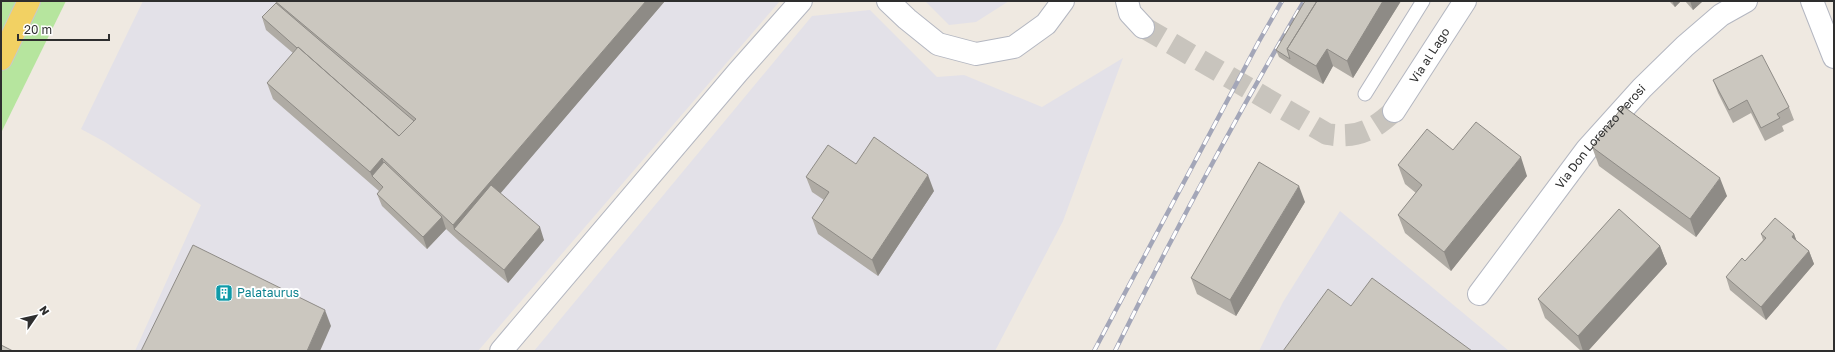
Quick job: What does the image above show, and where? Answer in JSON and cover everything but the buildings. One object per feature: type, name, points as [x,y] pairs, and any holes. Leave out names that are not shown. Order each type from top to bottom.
[{"type":"main road","points":[[1,59],[29,1]]},
{"type":"street","points":[[501,351],[738,72],[801,1]]},
{"type":"street","points":[[888,1],[907,20],[938,44],[976,54],[1014,47],[1046,24],[1063,1]]},
{"type":"street","points":[[1127,1],[1130,13],[1143,27]]},
{"type":"street","name":"Via al Lago","points":[[1394,111],[1465,1]]},
{"type":"street","name":"Via Don Lorenzo Perosi","points":[[1479,294],[1587,149],[1642,88],[1685,46],[1721,15],[1746,1]]},
{"type":"street","points":[[1812,1],[1834,57]]},
{"type":"lane","points":[[1365,94],[1423,1]]},
{"type":"shaded area","points":[[143,1],[780,1],[478,351],[135,351],[201,205],[105,142],[81,129]]},
{"type":"shaded area","points":[[925,1],[1009,1],[976,22],[949,25]]},
{"type":"shaded area","points":[[870,10],[937,77],[964,75],[1042,107],[1123,58],[1063,221],[995,351],[534,351],[812,16]]},
{"type":"shaded area","points":[[1340,211],[1509,351],[1259,351],[1283,302]]},
{"type":"green space","points":[[1,1],[66,1],[1,133]]},
{"type":"tunnel","points":[[1143,27],[1327,134],[1347,135],[1364,132],[1379,123],[1394,111]]},
{"type":"railway","points":[[1094,351],[1258,43],[1282,1]]},
{"type":"railway","points":[[1115,351],[1206,174],[1304,1]]},
{"type":"place","name":"Palataurus","points":[[224,293]]}]
